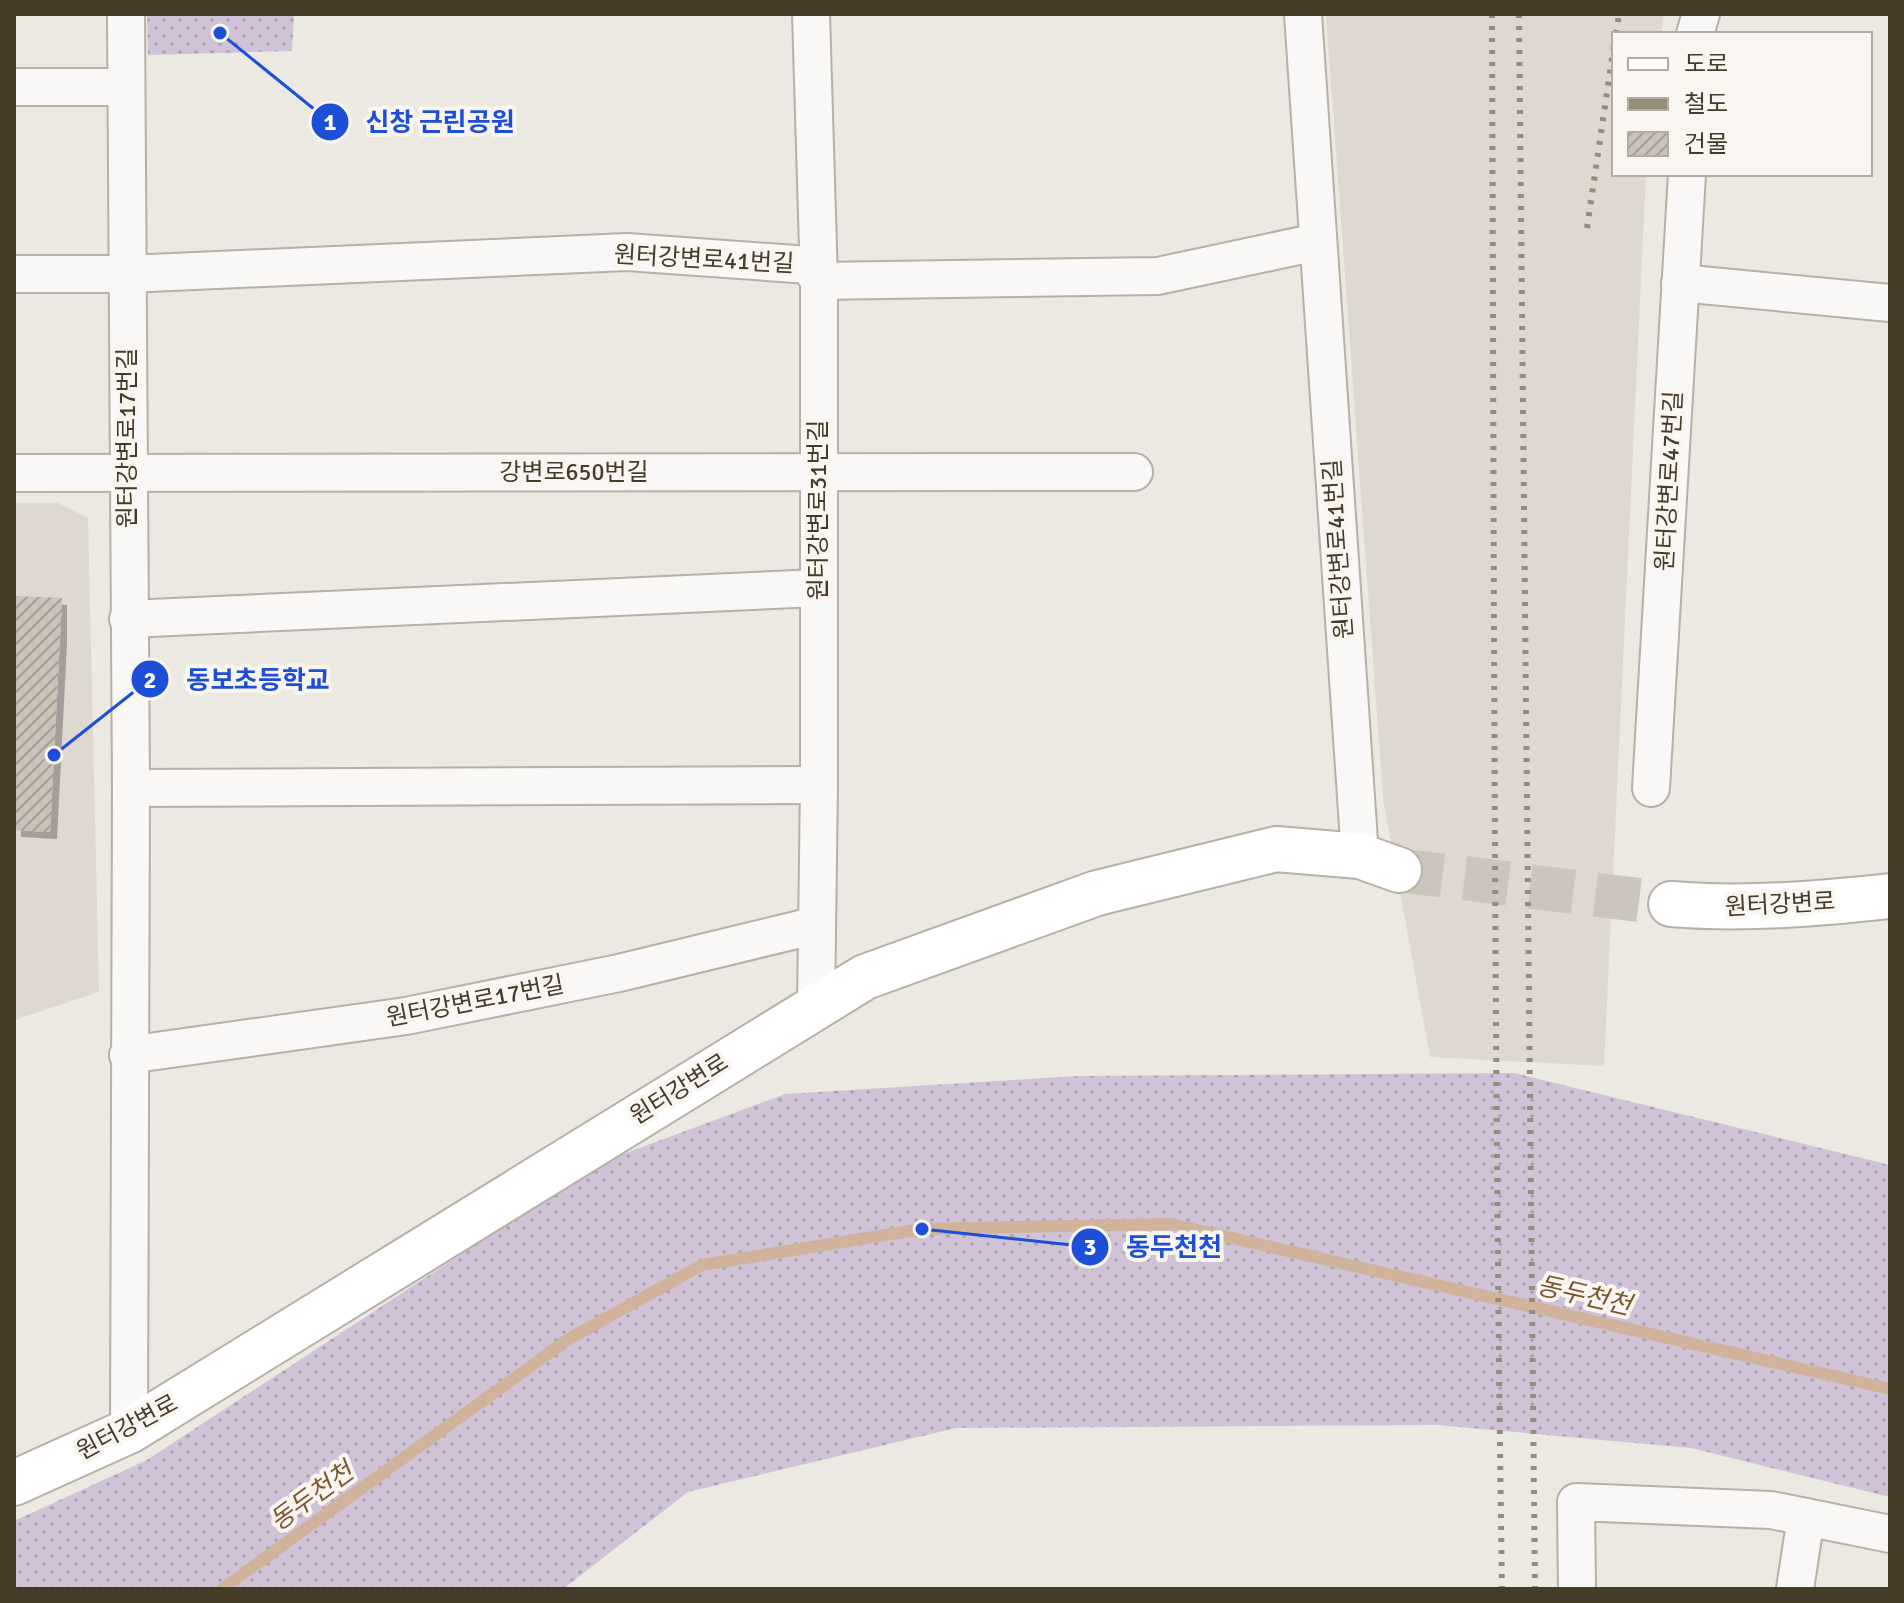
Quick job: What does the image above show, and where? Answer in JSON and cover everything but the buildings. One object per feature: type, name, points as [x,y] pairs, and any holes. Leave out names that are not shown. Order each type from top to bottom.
[{"type":"street","name":"원터강변로17번길","points":[[126,14],[131,788],[129,1431]]},
{"type":"street","name":"원터강변로31번길","points":[[811,14],[819,281],[816,1006]]},
{"type":"street","name":"원터강변로41번길","points":[[1303,14],[1317,242],[1379,863]]},
{"type":"street","points":[[14,87],[126,87]]},
{"type":"street","name":"원터강변로47번길","points":[[1651,788],[1687,176]]},
{"type":"street","name":"원터강변로41번길","points":[[127,274],[627,252],[809,265],[819,281],[1158,276],[1317,242]]},
{"type":"street","points":[[14,274],[127,274]]},
{"type":"street","points":[[1680,283],[1890,303]]},
{"type":"street","name":"강변로650번길","points":[[14,473],[1134,472]]},
{"type":"street","points":[[128,619],[818,588]]},
{"type":"street","points":[[131,788],[819,785]]},
{"type":"street","name":"원터강변로","points":[[14,1483],[129,1431],[865,977],[1097,893],[1276,849],[1379,863]]},
{"type":"street","name":"원터강변로","points":[[1671,904],[1719,908],[1832,903],[1890,896]]},
{"type":"street","name":"원터강변로17번길","points":[[128,1055],[406,1016],[619,973],[817,925]]},
{"type":"street","points":[[1577,1589],[1576,1502],[1771,1510],[1890,1534]]},
{"type":"street","points":[[1795,1589],[1806,1517]]},
{"type":"shaded area","points":[[147,14],[294,14],[292,51],[148,55]]},
{"type":"shaded area","points":[[1326,14],[1664,14],[1661,32],[1612,32],[1612,176],[1646,176],[1604,1066],[1430,1057],[1383,798]]},
{"type":"shaded area","points":[[14,503],[58,503],[88,518],[99,992],[14,1020]]},
{"type":"shaded area","points":[[1514,1073],[1890,1165],[1890,1497],[1691,1448],[1437,1425],[956,1428],[688,1492],[563,1589],[14,1589],[14,1521],[147,1460],[602,1162],[785,1094],[1079,1076]]},
{"type":"waterway","name":"동두천천","points":[[222,1589],[567,1340],[702,1265],[922,1229],[1171,1224],[1890,1389]]},
{"type":"tunnel","points":[[1399,870],[1671,904]]},
{"type":"railway","points":[[1492,14],[1502,1589]]},
{"type":"railway","points":[[1519,14],[1535,1589]]},
{"type":"railway","points":[[1616,32],[1619,14]]},
{"type":"railway","points":[[1587,228],[1612,59]]},
{"type":"place","name":"신창 근린공원","points":[[220,33]]},
{"type":"place","name":"동보초등학교","points":[[54,755]]},
{"type":"place","name":"동두천천","points":[[922,1229]]}]
